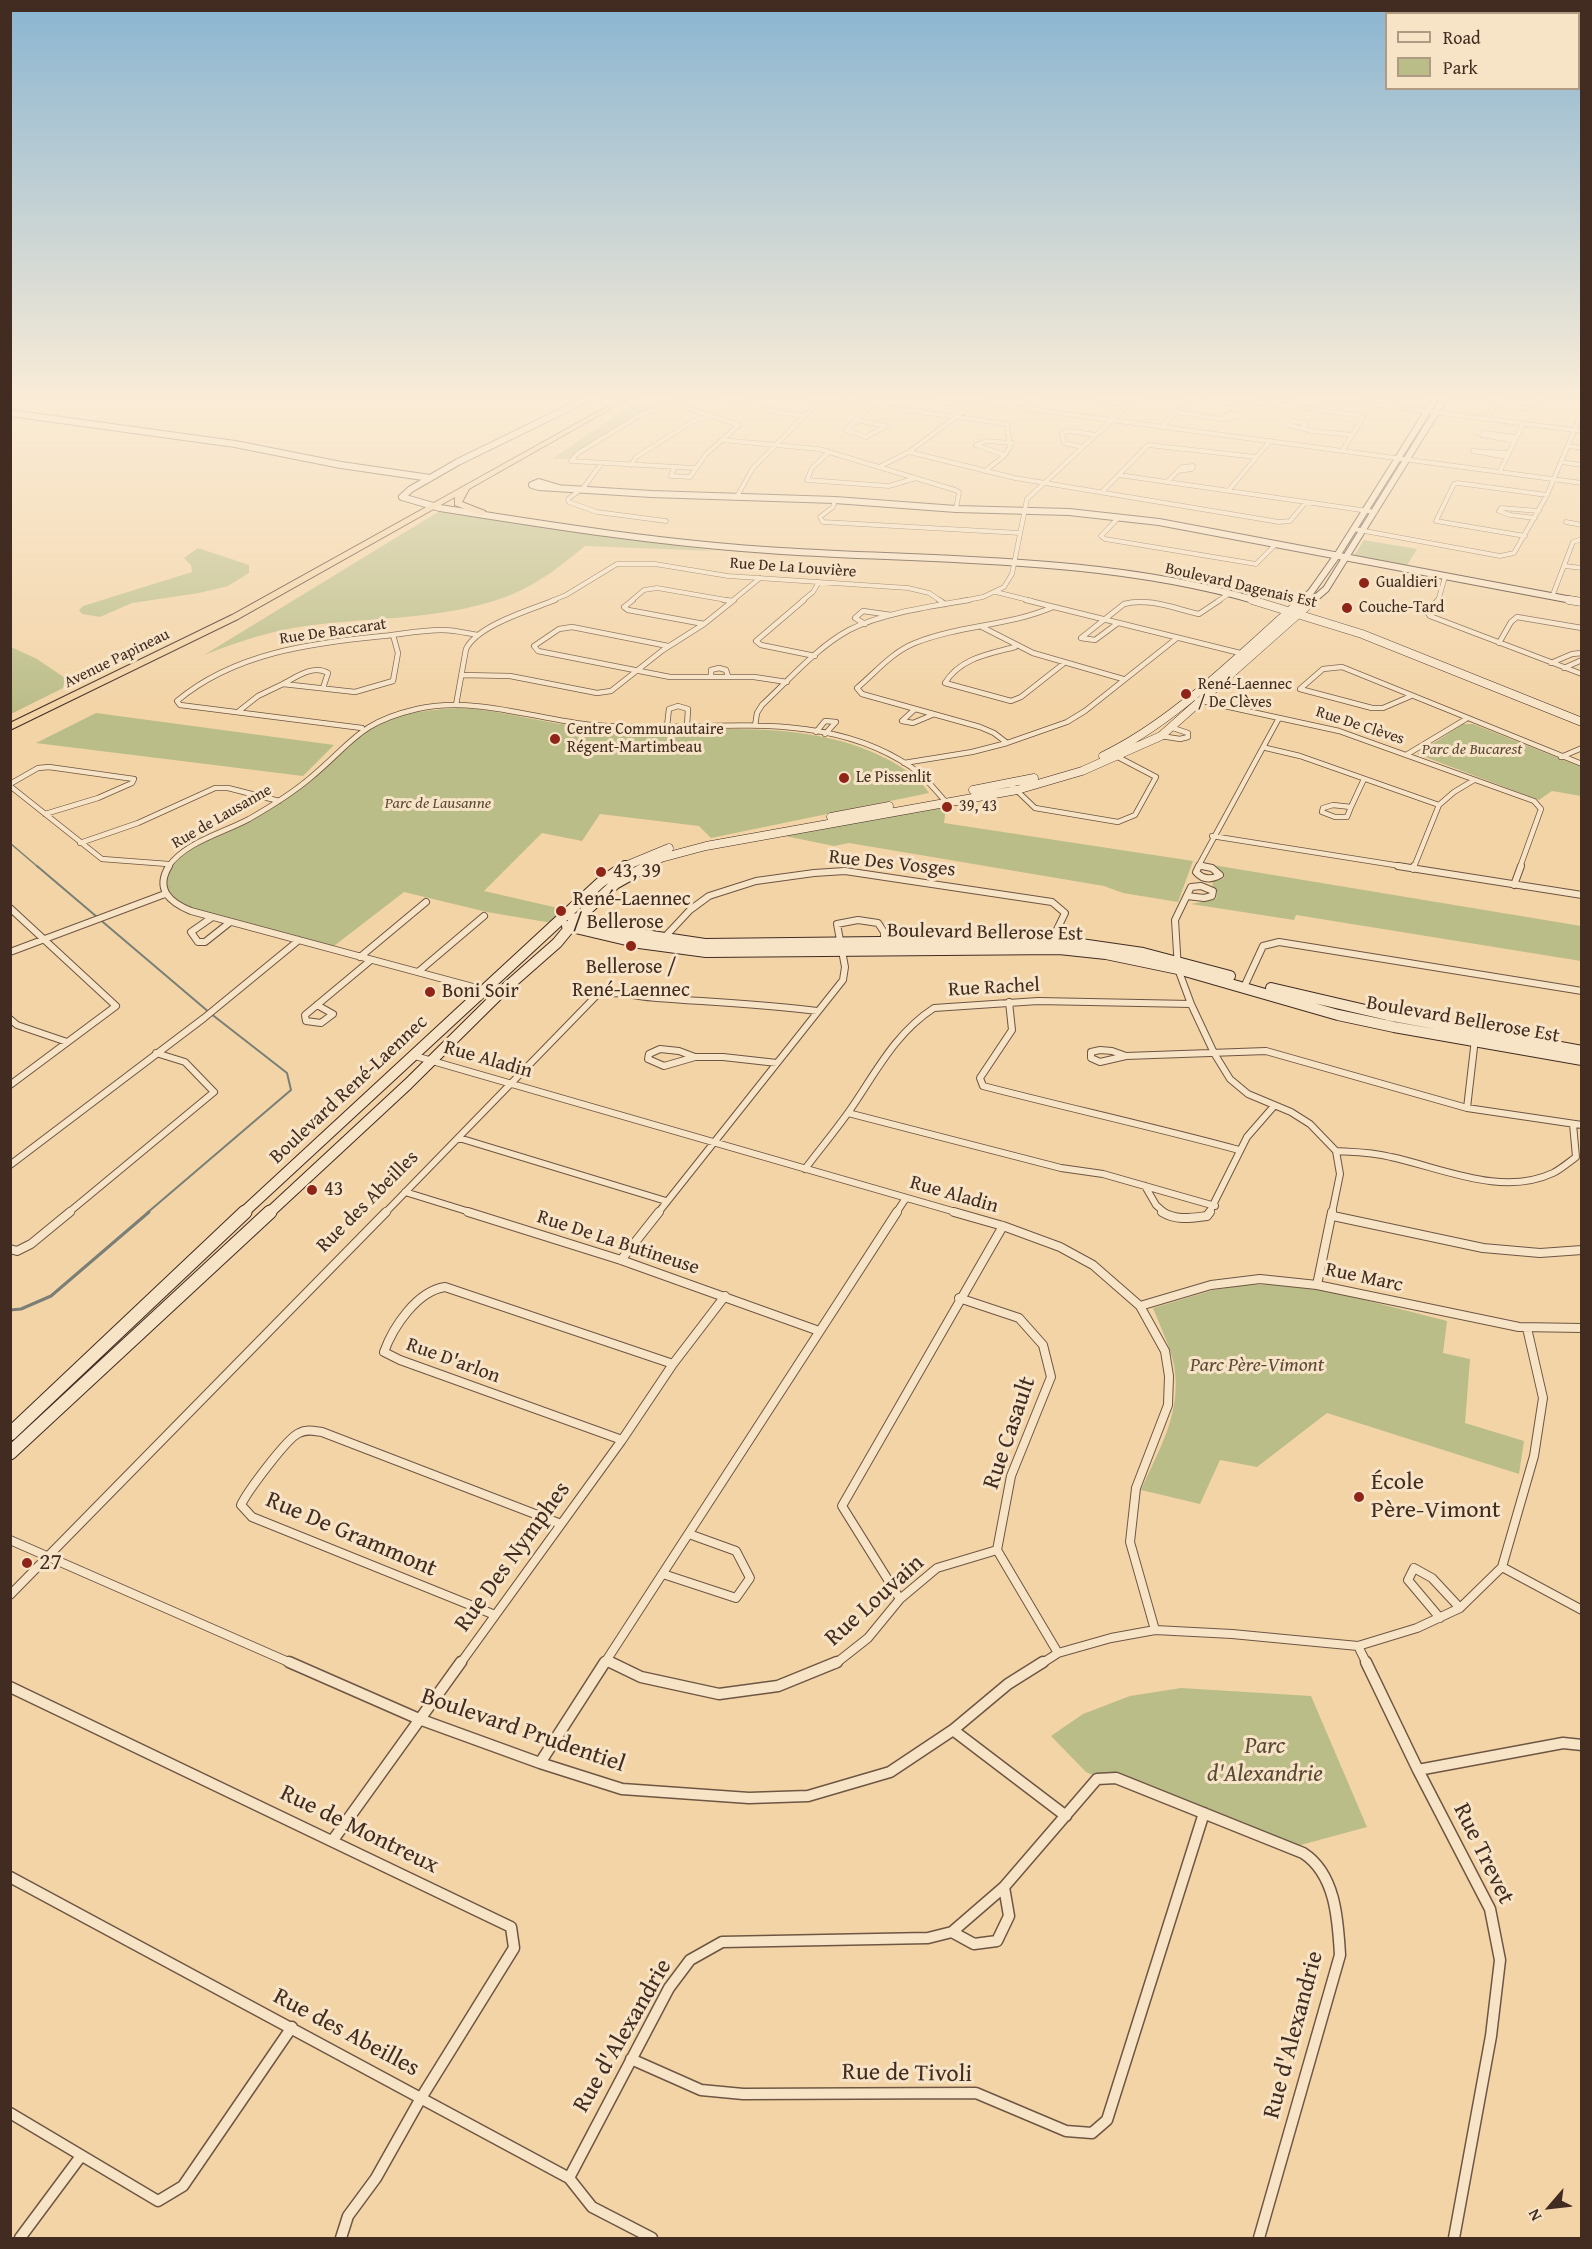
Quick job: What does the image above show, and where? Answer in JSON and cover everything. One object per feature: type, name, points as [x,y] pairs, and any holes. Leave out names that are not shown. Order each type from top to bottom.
[{"type":"highway","points":[[429,506],[438,501]]},
{"type":"highway","points":[[429,506],[439,501]]},
{"type":"highway","points":[[458,501],[462,506],[482,513]]},
{"type":"highway","name":"Avenue Papineau","points":[[10,727],[235,617],[429,506]]},
{"type":"street","points":[[400,501],[429,506]]},
{"type":"street","points":[[411,501],[429,506]]},
{"type":"street","points":[[569,501],[597,512],[666,521]]},
{"type":"street","points":[[835,501],[833,507],[820,517],[823,522],[1020,533]]},
{"type":"street","points":[[848,501],[956,509],[1069,512],[1159,522],[1581,602]]},
{"type":"street","points":[[956,509],[957,501]]},
{"type":"street","points":[[755,726],[760,707],[837,638],[865,624],[891,615],[996,592],[1009,581],[1026,501]]},
{"type":"street","points":[[1155,501],[1279,522],[1290,521],[1306,502]]},
{"type":"street","points":[[1299,501],[1375,512]]},
{"type":"street","name":"Boulevard René-Laennec","points":[[10,1434],[484,990],[631,873],[653,861],[679,852],[944,799],[1062,771],[1108,754],[1148,732],[1294,607],[1317,584],[1371,501]]},
{"type":"street","name":"Boulevard René-Laennec","points":[[944,799],[1017,790],[1082,771],[1161,736],[1326,589],[1382,501]]},
{"type":"street","points":[[1446,501],[1436,521],[1525,536]]},
{"type":"street","points":[[1354,529],[1500,556],[1514,553],[1544,501]]},
{"type":"street","name":"Boulevard Dagenais Est","points":[[429,506],[533,522]]},
{"type":"street","name":"Boulevard Dagenais Est","points":[[429,506],[728,547],[1014,562],[1149,573],[1217,585],[1359,626],[1581,714]]},
{"type":"street","points":[[1535,518],[1510,515],[1499,511],[1501,508],[1515,507],[1539,511]]},
{"type":"street","points":[[1119,517],[1101,536],[1105,539],[1256,564],[1276,544]]},
{"type":"street","points":[[1566,522],[1581,525]]},
{"type":"street","points":[[1552,597],[1573,542],[1581,539]]},
{"type":"street","name":"Boulevard Dagenais Est","points":[[1014,562],[1122,574],[1294,607]]},
{"type":"street","name":"Rue De La Louvière","points":[[478,635],[509,617],[575,590],[617,564],[655,564],[723,576],[915,589],[929,593],[945,604]]},
{"type":"street","points":[[1565,566],[1581,568]]},
{"type":"street","points":[[1445,577],[1437,603],[1428,614],[1581,675]]},
{"type":"street","points":[[462,675],[510,676],[603,693],[611,691],[668,646],[704,624],[760,578]]},
{"type":"street","points":[[815,656],[761,645],[756,641],[813,592],[819,582]]},
{"type":"street","points":[[704,624],[628,610],[624,607],[644,590],[657,588],[732,601]]},
{"type":"street","points":[[996,592],[1240,653]]},
{"type":"street","points":[[1118,623],[1095,640],[1082,638],[1124,604],[1146,602],[1199,614],[1230,593]]},
{"type":"street","points":[[1007,743],[980,727],[862,694],[857,688],[898,653],[913,644],[936,636],[1026,617],[1053,607]]},
{"type":"street","name":"Boulevard Dagenais Est","points":[[1304,610],[1581,722]]},
{"type":"street","points":[[865,624],[855,618],[864,611],[891,615]]},
{"type":"street","points":[[1499,643],[1505,639],[1510,622],[1517,617],[1581,628]]},
{"type":"street","points":[[668,646],[572,627],[559,629],[534,646],[538,651],[670,677],[728,676],[787,682]]},
{"type":"street","points":[[982,627],[1015,647],[1063,664],[1123,679]]},
{"type":"street","name":"Rue De Baccarat","points":[[362,728],[180,705],[177,701],[190,690],[264,655],[333,640],[442,630],[478,635]]},
{"type":"street","points":[[283,684],[355,692],[393,681],[398,652],[393,635]]},
{"type":"street","points":[[456,705],[467,646],[478,635]]},
{"type":"street","points":[[904,763],[972,752],[1007,743],[1066,722],[1085,711],[1177,638]]},
{"type":"street","points":[[1015,647],[970,661],[950,672],[945,683],[1011,701],[1021,697],[1063,664]]},
{"type":"street","points":[[1551,663],[1572,654],[1581,653]]},
{"type":"street","points":[[1564,668],[1581,660]]},
{"type":"street","points":[[1411,696],[1383,708],[1372,708],[1300,690],[1321,668],[1342,667],[1581,764]]},
{"type":"street","points":[[239,711],[258,696],[305,672],[323,670],[328,673],[323,688]]},
{"type":"street","name":"Rue De Clèves","points":[[1188,698],[1327,728],[1534,801],[1541,809],[1514,885]]},
{"type":"street","name":"Rue de Lausanne","points":[[165,894],[162,878],[168,864],[188,850],[238,826],[279,801],[311,777],[362,728],[400,713],[456,705],[496,707],[591,724],[755,726],[816,732],[862,744],[904,763],[922,776],[944,799]]},
{"type":"street","points":[[667,726],[669,709],[678,706],[688,709],[687,726]]},
{"type":"street","points":[[915,709],[902,721],[907,724],[914,723],[932,714]]},
{"type":"street","points":[[1199,865],[1212,836],[1266,748],[1279,718]]},
{"type":"street","points":[[1406,755],[1466,719]]},
{"type":"street","name":"Rue de Lausanne","points":[[816,732],[825,721],[836,722],[825,734]]},
{"type":"street","name":"Boulevard René-Laennec","points":[[1161,736],[1180,739],[1188,737],[1188,733],[1170,727]]},
{"type":"street","points":[[1266,748],[1300,756],[1439,805]]},
{"type":"street","points":[[1561,757],[1581,748]]},
{"type":"street","points":[[1010,783],[1035,808],[1111,822],[1129,819],[1141,806],[1156,777],[1108,754]]},
{"type":"street","points":[[45,814],[98,798],[132,783],[134,779],[49,767],[38,768],[10,785],[45,814],[80,843],[102,859],[168,864]]},
{"type":"street","points":[[1352,807],[1333,805],[1323,808],[1322,812],[1335,817],[1347,817],[1352,807],[1364,779]]},
{"type":"street","points":[[1413,869],[1439,805],[1474,780]]},
{"type":"street","points":[[80,843],[138,823],[215,788],[228,788],[279,801]]},
{"type":"street","points":[[1212,836],[1581,896]]},
{"type":"street","name":"Rue Des Vosges","points":[[659,942],[690,910],[707,897],[727,888],[823,871],[845,871],[1052,902],[1065,913],[1053,940],[1045,949]]},
{"type":"street","points":[[10,952],[165,894],[180,906],[210,918],[499,994]]},
{"type":"street","points":[[1187,896],[1175,920],[1178,964],[1191,1004],[1214,1053],[1230,1080],[1248,1094],[1291,1112],[1310,1124],[1336,1151],[1340,1174],[1317,1285]]},
{"type":"street","points":[[360,957],[426,902]]},
{"type":"street","points":[[10,908],[116,1006],[10,1085]]},
{"type":"street","points":[[418,972],[484,916]]},
{"type":"street","points":[[210,918],[191,932],[198,942],[205,942],[229,923]]},
{"type":"street","name":"Boulevard Bellerose Est","points":[[841,946],[837,924],[864,919],[878,923],[884,933],[884,940]]},
{"type":"street","name":"Boulevard René-Laennec","points":[[10,1453],[408,1084],[568,922]]},
{"type":"street","name":"Boulevard Bellerose Est","points":[[568,922],[706,951],[841,946],[1045,949],[1106,954],[1178,964]]},
{"type":"street","points":[[10,1165],[204,1018],[299,940]]},
{"type":"street","name":"Boulevard Bellerose Est","points":[[841,946],[884,940],[1053,940],[1101,944],[1245,984],[1338,1015],[1394,1028],[1475,1036],[1581,1051]]},
{"type":"street","points":[[1245,984],[1263,946],[1279,942],[1581,991]]},
{"type":"street","points":[[621,1260],[843,980],[845,967],[841,946]]},
{"type":"street","points":[[316,1005],[371,960]]},
{"type":"street","name":"Rue des Abeilles","points":[[10,1594],[512,1084],[597,994],[609,992],[654,998],[752,1003],[817,1011]]},
{"type":"street","points":[[1009,1002],[1012,1030],[980,1078],[984,1086],[1088,1113],[1137,1122],[1239,1150]]},
{"type":"street","name":"Rue Rachel","points":[[805,1169],[848,1113],[904,1031],[923,1014],[934,1008],[1009,1002],[1191,1004]]},
{"type":"street","points":[[10,1019],[16,1025],[67,1042]]},
{"type":"street","points":[[1467,1108],[1475,1036]]},
{"type":"street","name":"Boulevard Bellerose Est","points":[[1475,1036],[1581,1060]]},
{"type":"street","points":[[695,1057],[679,1051],[660,1050],[649,1054],[648,1059],[664,1066],[695,1057],[723,1057],[777,1063]]},
{"type":"street","points":[[1125,1056],[1266,1051],[1467,1108],[1581,1125]]},
{"type":"street","points":[[10,1249],[17,1251],[31,1244],[214,1092],[185,1062],[156,1053]]},
{"type":"street","name":"Rue Aladin","points":[[415,1056],[1003,1226],[1060,1247],[1093,1265],[1140,1306],[1165,1351],[1169,1376],[1168,1405],[1136,1488],[1130,1542],[1155,1630]]},
{"type":"street","points":[[1145,1186],[1160,1211],[1173,1218],[1190,1219],[1207,1216],[1215,1206],[1239,1150],[1256,1123],[1274,1106]]},
{"type":"street","points":[[848,1113],[1060,1168],[1103,1174],[1215,1206]]},
{"type":"street","points":[[1336,1151],[1369,1152],[1472,1180],[1517,1181],[1539,1178],[1565,1168],[1576,1157],[1573,1124]]},
{"type":"street","points":[[459,1138],[666,1201]]},
{"type":"street","name":"Rue De La Butineuse","points":[[405,1192],[621,1260],[819,1331]]},
{"type":"street","points":[[540,1763],[906,1198]]},
{"type":"street","points":[[1333,1216],[1483,1248],[1540,1253],[1581,1250]]},
{"type":"street","points":[[900,1599],[842,1506],[959,1298],[1003,1226]]},
{"type":"street","name":"Rue Marc","points":[[1140,1306],[1210,1285],[1260,1278],[1317,1285],[1527,1328],[1581,1328]]},
{"type":"street","name":"Rue D'arlon","points":[[622,1440],[400,1360],[384,1352],[386,1340],[426,1294],[444,1287],[462,1291],[673,1364]]},
{"type":"street","name":"Rue Des Nymphes","points":[[333,1840],[622,1440],[673,1364],[725,1296]]},
{"type":"street","name":"Rue Casault","points":[[959,1298],[1019,1318],[1043,1345],[1051,1377],[1011,1476],[997,1550]]},
{"type":"street","name":"Boulevard Prudentiel","points":[[10,1540],[419,1719],[540,1763],[622,1789],[750,1798],[808,1796],[890,1772],[953,1730],[1008,1684],[1058,1653],[1111,1638],[1155,1630],[1232,1634],[1358,1646],[1417,1628],[1460,1608],[1502,1567],[1534,1456],[1543,1398],[1527,1328]]},
{"type":"street","name":"Rue De Grammont","points":[[495,1615],[252,1517],[241,1505],[247,1491],[297,1433],[310,1430],[322,1432],[561,1524]]},
{"type":"street","points":[[663,1574],[736,1598],[750,1578],[736,1551],[689,1534]]},
{"type":"street","points":[[997,1550],[1058,1653]]},
{"type":"street","name":"Rue Louvain","points":[[607,1660],[641,1677],[719,1694],[778,1686],[836,1664],[868,1638],[900,1599],[937,1568],[997,1550]]},
{"type":"street","points":[[1502,1567],[1581,1610]]},
{"type":"street","points":[[1440,1618],[1408,1580],[1414,1568],[1432,1578],[1460,1608]]},
{"type":"street","name":"Rue Trevet","points":[[1358,1646],[1418,1770],[1490,1909],[1500,1960],[1491,2036],[1454,2238]]},
{"type":"street","name":"Rue de Montreux","points":[[10,1687],[511,1927],[514,1948],[422,2098]]},
{"type":"street","points":[[953,1730],[1066,1816]]},
{"type":"street","points":[[1418,1770],[1563,1743],[1581,1745]]},
{"type":"street","name":"Rue d'Alexandrie","points":[[569,2178],[669,1988],[690,1960],[722,1942],[928,1938],[952,1932],[1004,1887],[1097,1779],[1116,1778],[1287,1845],[1311,1858],[1325,1880],[1337,1907],[1340,1955],[1259,2238]]},
{"type":"street","name":"Rue de Tivoli","points":[[632,2059],[700,2090],[743,2094],[976,2093],[1066,2130],[1092,2133],[1107,2120],[1204,1813]]},
{"type":"street","name":"Rue des Abeilles","points":[[10,1877],[569,2178],[592,2206],[652,2238]]},
{"type":"street","points":[[952,1932],[974,1944],[997,1941],[1009,1916],[1004,1887]]},
{"type":"street","points":[[10,2113],[158,2200],[183,2186],[292,2027]]},
{"type":"street","points":[[341,2238],[348,2216],[376,2178],[422,2098]]},
{"type":"street","points":[[20,2238],[81,2156]]},
{"type":"green space","points":[[438,512],[715,551],[585,546],[542,579],[513,594],[489,602],[437,613],[292,628],[254,637],[204,655]]},
{"type":"green space","points":[[1364,540],[1417,549],[1406,567],[1353,557]]},
{"type":"green space","points":[[198,548],[249,565],[249,573],[228,586],[199,593],[132,603],[100,617],[82,614],[79,610],[83,606],[192,572],[191,565],[184,558]]},
{"type":"green space","points":[[11,647],[37,659],[65,678],[63,688],[11,714]]},
{"type":"green space","name":"Parc de Lausanne","points":[[459,708],[594,728],[746,729],[820,736],[856,746],[891,761],[912,775],[929,793],[711,838],[699,826],[600,814],[582,841],[542,833],[484,891],[571,911],[558,924],[487,912],[404,892],[330,949],[180,906],[165,894],[168,864],[292,792],[332,762],[366,731],[399,716]]},
{"type":"green space","points":[[96,713],[334,745],[303,776],[36,743]]},
{"type":"green space","name":"Parc de Bucarest","points":[[1463,724],[1473,724],[1581,767],[1581,796],[1552,791],[1539,800],[1417,754]]},
{"type":"green space","points":[[946,807],[944,823],[1193,861],[1178,902],[1123,893],[1104,886],[849,843],[834,846],[780,835]]},
{"type":"green space","points":[[1207,864],[1581,926],[1581,961],[1296,915],[1294,920],[1191,904],[1216,899],[1217,893],[1212,887],[1213,882],[1224,878],[1223,874]]},
{"type":"green space","name":"Parc Père-Vimont","points":[[1280,1284],[1318,1288],[1447,1321],[1443,1353],[1470,1359],[1465,1423],[1524,1441],[1519,1474],[1327,1413],[1257,1467],[1220,1460],[1200,1504],[1141,1490],[1168,1429],[1175,1399],[1174,1365],[1153,1308],[1213,1290],[1245,1285]]},
{"type":"green space","name":"Parc d'Alexandrie","points":[[1181,1688],[1311,1696],[1367,1827],[1297,1846],[1119,1777],[1095,1776],[1086,1772],[1051,1736],[1083,1714],[1130,1696]]},
{"type":"waterway","points":[[10,843],[38,867]]},
{"type":"waterway","points":[[37,866],[210,1013],[287,1073],[291,1090],[147,1213]]},
{"type":"waterway","points":[[10,1310],[21,1309],[51,1296],[149,1212]]},
{"type":"place","name":"Gualdieri","points":[[1364,583]]},
{"type":"place","name":"Couche-Tard","points":[[1347,608]]},
{"type":"place","name":"René-Laennec / De Clèves","points":[[1186,694]]},
{"type":"place","name":"Centre Communautaire Régent-Martimbeau","points":[[555,739]]},
{"type":"place","name":"Le Pissenlit","points":[[844,778]]},
{"type":"place","name":"39, 43","points":[[947,807]]},
{"type":"place","name":"43, 39","points":[[601,872]]},
{"type":"place","name":"René-Laennec / Bellerose","points":[[561,911]]},
{"type":"place","name":"Bellerose / René-Laennec","points":[[631,946]]},
{"type":"place","name":"Boni Soir","points":[[430,992]]},
{"type":"place","name":"43","points":[[312,1190]]},
{"type":"place","name":"École Père-Vimont","points":[[1359,1497]]},
{"type":"place","name":"27","points":[[27,1563]]}]
